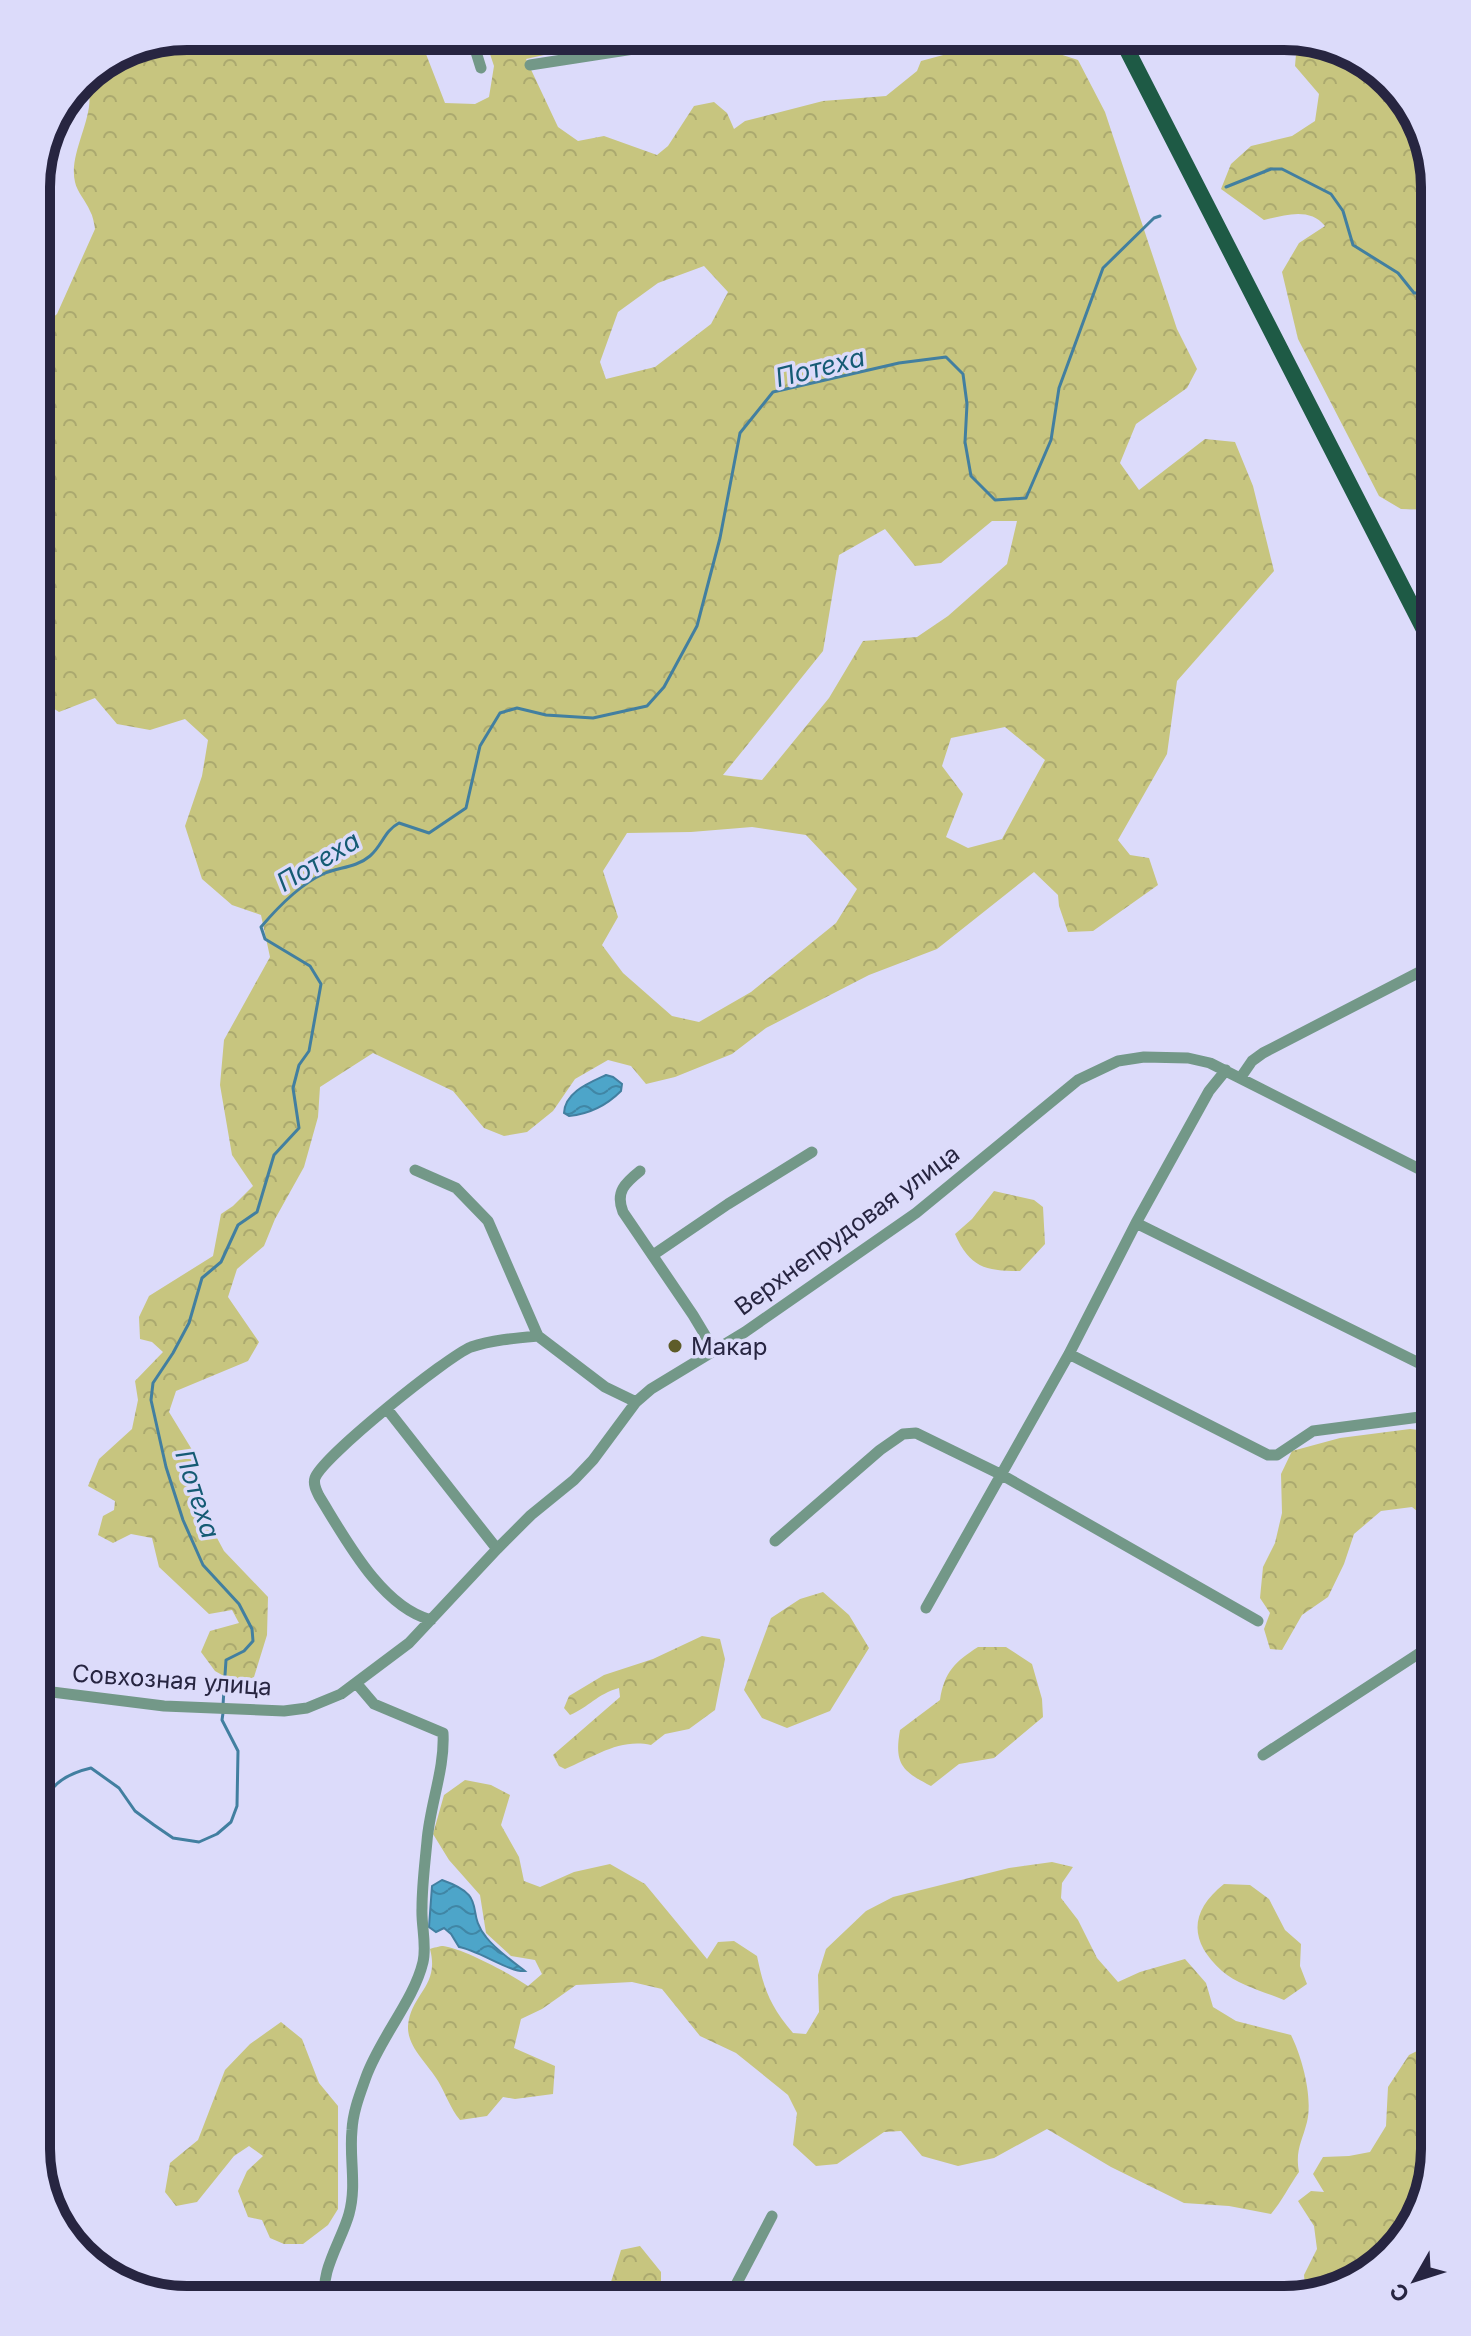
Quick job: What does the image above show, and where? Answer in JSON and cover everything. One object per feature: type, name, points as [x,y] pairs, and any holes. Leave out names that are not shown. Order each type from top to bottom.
[{"type":"main road","points":[[1127,50],[1421,624]]},
{"type":"street","points":[[475,50],[481,68]]},
{"type":"street","points":[[530,65],[627,50]]},
{"type":"street","points":[[1241,1077],[1252,1061],[1263,1053],[1421,971]]},
{"type":"street","name":"Верхнепрудовая улица","points":[[357,1684],[409,1643],[497,1549],[593,1460],[636,1402],[670,1375],[810,1288],[916,1213],[1048,1102],[1100,1068],[1118,1061],[1167,1056],[1188,1058],[1226,1070],[1421,1170]]},
{"type":"street","points":[[926,1608],[1069,1354],[1136,1223],[1209,1091],[1226,1070]]},
{"type":"street","points":[[653,1255],[812,1152]]},
{"type":"street","points":[[415,1170],[456,1188],[488,1221],[538,1336],[605,1387],[636,1402]]},
{"type":"street","points":[[640,1171],[620,1191],[618,1202],[714,1350]]},
{"type":"street","points":[[1136,1223],[1421,1364]]},
{"type":"street","points":[[431,1620],[415,1616],[404,1608],[357,1557],[314,1485],[315,1477],[325,1463],[387,1409],[473,1346],[538,1336]]},
{"type":"street","points":[[1069,1354],[1268,1455],[1277,1455],[1313,1431],[1421,1417]]},
{"type":"street","points":[[387,1409],[497,1549]]},
{"type":"street","points":[[775,1541],[880,1450],[909,1432],[916,1433],[1002,1475],[1258,1621]]},
{"type":"street","points":[[1263,1755],[1421,1652]]},
{"type":"street","points":[[322,2286],[350,2210],[355,2179],[352,2130],[355,2109],[376,2052],[417,1979],[424,1960],[421,1907],[427,1836],[444,1751],[443,1733],[374,1704],[357,1684]]},
{"type":"street","name":"Совхозная улица","points":[[50,1692],[164,1706],[284,1711],[324,1702],[357,1684]]},
{"type":"street","points":[[735,2286],[772,2216]]},
{"type":"green space","points":[[187,50],[424,50],[445,103],[475,104],[489,97],[494,66],[489,50],[552,50],[553,53],[526,59],[558,127],[578,141],[604,136],[657,155],[668,146],[694,106],[714,102],[727,113],[734,129],[745,121],[823,101],[886,96],[917,71],[921,61],[962,50],[1047,50],[1078,60],[1105,112],[1177,329],[1197,369],[1187,388],[1136,424],[1120,463],[1139,490],[1205,439],[1235,442],[1253,486],[1274,571],[1177,681],[1167,754],[1118,840],[1130,855],[1149,858],[1158,885],[1093,931],[1068,932],[1058,895],[1034,872],[937,949],[869,975],[766,1028],[732,1054],[675,1077],[646,1084],[631,1066],[608,1060],[575,1079],[553,1111],[527,1132],[504,1136],[484,1128],[453,1091],[373,1053],[320,1087],[318,1117],[304,1167],[264,1246],[237,1269],[228,1297],[259,1342],[248,1361],[176,1391],[169,1412],[194,1453],[203,1512],[224,1551],[268,1597],[267,1635],[254,1677],[238,1684],[215,1671],[201,1652],[210,1631],[239,1623],[232,1610],[209,1614],[159,1567],[152,1538],[131,1534],[113,1543],[98,1535],[103,1516],[114,1510],[115,1501],[88,1486],[99,1459],[132,1429],[138,1400],[135,1381],[163,1352],[152,1342],[140,1339],[139,1317],[149,1296],[213,1256],[221,1214],[253,1186],[232,1155],[220,1085],[224,1040],[270,957],[261,915],[232,905],[202,879],[185,826],[202,776],[208,740],[185,719],[150,730],[117,724],[95,698],[59,712],[50,706],[50,320],[57,314],[95,229],[91,213],[76,186],[74,169],[88,93],[119,68],[160,53]],"holes":[[[704,266],[728,292],[711,324],[655,367],[606,379],[600,362],[618,312],[658,283]],[[992,521],[1017,521],[1007,564],[948,616],[917,637],[863,641],[829,698],[762,780],[723,775],[823,651],[839,555],[885,529],[915,566],[941,563]],[[1005,727],[1045,760],[1002,839],[968,848],[946,837],[963,794],[942,766],[951,738]],[[752,827],[806,835],[857,889],[836,923],[751,992],[699,1022],[672,1016],[623,973],[602,945],[618,917],[603,871],[627,833]]]},
{"type":"green space","points":[[1292,50],[1328,57],[1345,64],[1374,84],[1398,111],[1416,152],[1421,187],[1421,510],[1401,509],[1379,496],[1298,339],[1282,272],[1299,243],[1325,226],[1305,214],[1264,220],[1221,189],[1231,164],[1251,146],[1292,136],[1315,121],[1319,94],[1295,66],[1296,54]]},
{"type":"green space","points":[[994,1191],[1034,1200],[1043,1207],[1045,1244],[1020,1271],[980,1265],[967,1254],[955,1234],[972,1219]]},
{"type":"green space","points":[[1421,1430],[1421,1514],[1412,1507],[1381,1511],[1354,1534],[1328,1597],[1302,1615],[1282,1650],[1270,1649],[1264,1629],[1270,1613],[1260,1598],[1263,1567],[1275,1543],[1282,1513],[1281,1474],[1292,1451],[1340,1438]]},
{"type":"green space","points":[[823,1592],[849,1615],[869,1648],[830,1711],[787,1728],[762,1718],[744,1690],[771,1618],[800,1599]]},
{"type":"green space","points":[[702,1636],[720,1639],[725,1659],[715,1710],[689,1729],[665,1734],[651,1745],[617,1746],[565,1769],[559,1766],[553,1755],[620,1697],[619,1688],[570,1715],[564,1708],[569,1696],[604,1675],[653,1659]]},
{"type":"green space","points":[[978,1647],[1006,1647],[1032,1664],[1042,1699],[1043,1717],[994,1758],[959,1764],[931,1786],[913,1776],[902,1765],[898,1751],[900,1730],[940,1700],[952,1668]]},
{"type":"green space","points":[[465,1780],[491,1785],[510,1795],[501,1825],[519,1857],[524,1881],[540,1887],[574,1872],[610,1864],[645,1884],[707,1959],[718,1942],[734,1941],[757,1956],[769,1997],[793,2033],[806,2034],[819,2012],[818,1975],[826,1949],[866,1911],[893,1897],[1009,1868],[1052,1862],[1073,1867],[1062,1883],[1061,1898],[1078,1920],[1097,1958],[1118,1982],[1185,1959],[1206,1983],[1213,2007],[1236,2021],[1291,2035],[1299,2054],[1309,2101],[1307,2122],[1298,2152],[1299,2172],[1271,2214],[1229,2206],[1184,2203],[1111,2167],[1047,2129],[994,2158],[958,2166],[922,2156],[901,2131],[884,2132],[837,2164],[816,2166],[793,2145],[797,2113],[788,2095],[736,2053],[700,2036],[662,1989],[632,1982],[576,1985],[542,2009],[521,2019],[514,2048],[555,2066],[553,2094],[515,2099],[503,2097],[487,2116],[460,2120],[438,2081],[414,2048],[409,2034],[410,2015],[431,1972],[430,1949],[443,1946],[462,1951],[528,1986],[542,1974],[535,1960],[511,1956],[486,1933],[480,1895],[449,1860],[433,1834],[444,1795]]},
{"type":"green space","points":[[1224,1884],[1250,1885],[1269,1899],[1285,1930],[1301,1944],[1300,1966],[1307,1984],[1284,2000],[1228,1976],[1203,1949],[1199,1938],[1199,1916],[1204,1905]]},
{"type":"green space","points":[[281,2022],[302,2039],[319,2083],[338,2106],[338,2209],[328,2225],[303,2244],[284,2244],[270,2238],[262,2220],[248,2217],[238,2191],[247,2171],[263,2156],[249,2146],[234,2156],[197,2202],[176,2206],[165,2192],[170,2163],[198,2140],[225,2070],[250,2044]]},
{"type":"green space","points":[[1421,2049],[1420,2167],[1411,2201],[1393,2232],[1386,2240],[1375,2240],[1375,2251],[1360,2263],[1328,2279],[1305,2284],[1304,2275],[1317,2249],[1314,2226],[1298,2201],[1311,2191],[1324,2192],[1313,2174],[1323,2157],[1370,2152],[1386,2126],[1388,2087],[1409,2055]]},
{"type":"green space","points":[[640,2246],[661,2272],[661,2286],[609,2286],[621,2250]]},
{"type":"water","points":[[606,1075],[622,1084],[616,1096],[584,1113],[569,1116],[564,1113],[573,1094]]},
{"type":"water","points":[[442,1880],[466,1892],[486,1937],[525,1971],[511,1969],[459,1947],[444,1928],[436,1932],[429,1927],[432,1886]]},
{"type":"waterway","name":"Потеха","points":[[1226,187],[1271,169],[1282,169],[1331,194],[1343,211],[1353,245],[1398,273],[1414,293],[1421,293]]},
{"type":"waterway","name":"Потеха","points":[[223,1705],[226,1660],[244,1651],[253,1641],[252,1629],[239,1604],[203,1565],[183,1520],[166,1467],[151,1400],[153,1383],[189,1323],[202,1278],[221,1262],[238,1225],[257,1212],[274,1155],[299,1128],[293,1088],[299,1065],[309,1051],[321,984],[310,966],[265,939],[261,927],[306,884],[370,856],[399,823],[429,833],[466,808],[480,746],[500,713],[517,708],[546,715],[593,718],[647,706],[664,687],[697,626],[720,538],[740,433],[773,392],[899,363],[946,357],[963,374],[967,404],[965,442],[971,476],[995,500],[1026,498],[1051,440],[1059,388],[1103,268],[1154,218],[1160,216]]},
{"type":"waterway","name":"Потеха","points":[[50,1792],[72,1774],[91,1768],[119,1788],[135,1811],[173,1838],[199,1842],[217,1834],[231,1822],[237,1806],[238,1751],[222,1720],[223,1713]]},
{"type":"place","name":"Макар","points":[[675,1346]]}]
